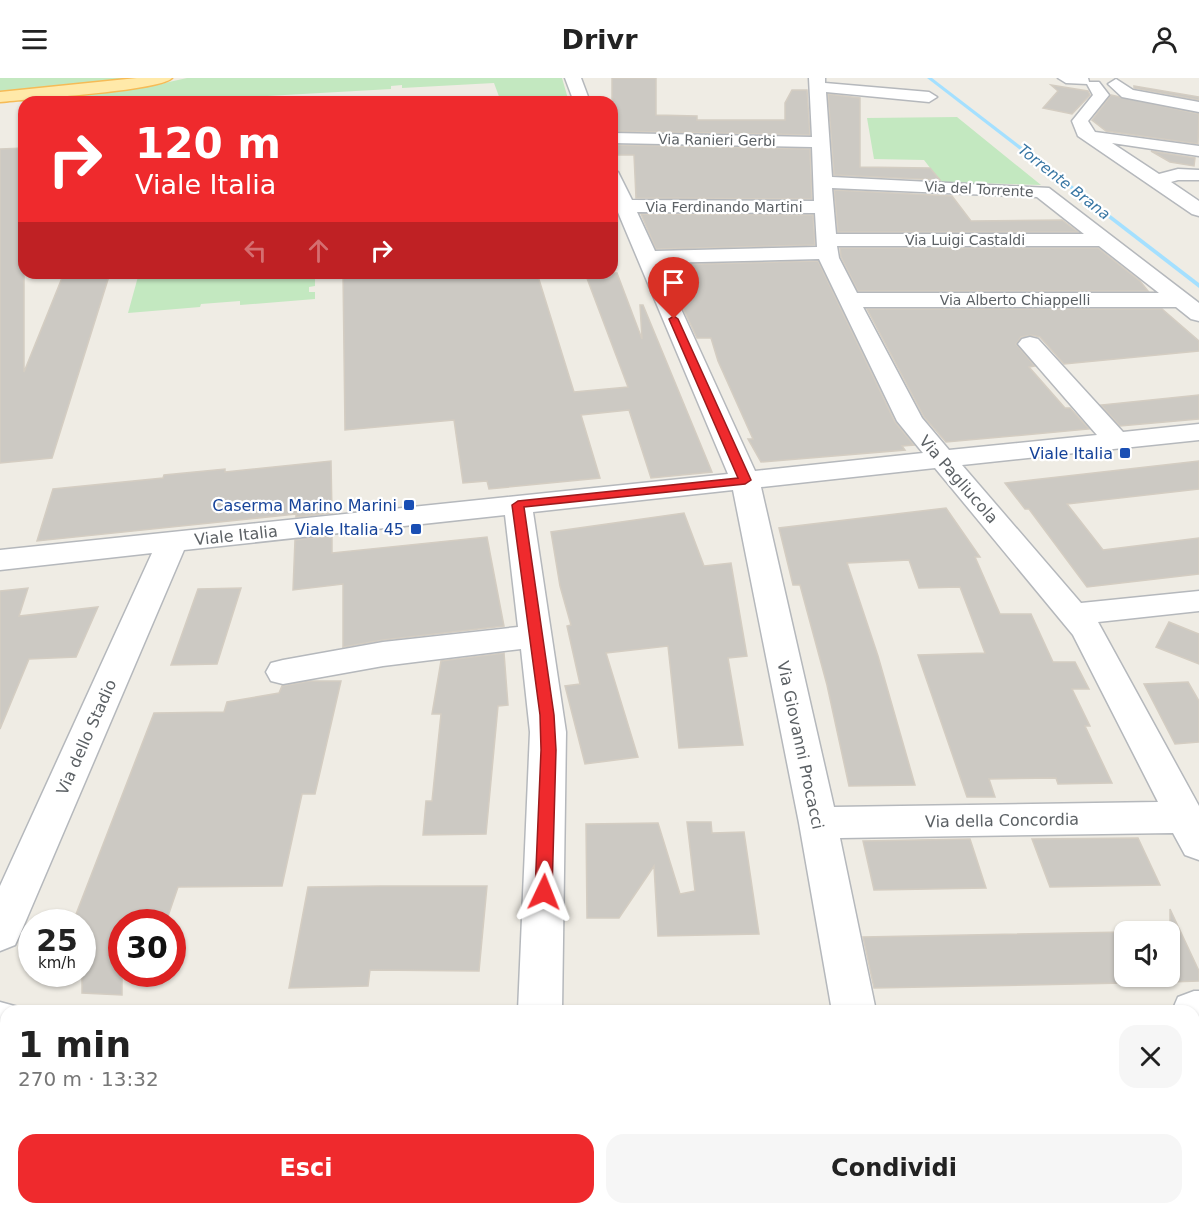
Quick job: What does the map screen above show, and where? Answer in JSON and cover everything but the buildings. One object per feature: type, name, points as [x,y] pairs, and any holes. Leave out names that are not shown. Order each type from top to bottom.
[{"type":"main road","points":[[0,97],[117,86],[164,78]]},
{"type":"street","points":[[573,78],[580,96]]},
{"type":"street","points":[[1066,78],[1117,83],[1128,94],[1199,107]]},
{"type":"street","points":[[1085,81],[1101,95],[1080,124],[1093,138],[1199,210]]},
{"type":"street","points":[[817,82],[929,97]]},
{"type":"street","name":"Via Pagliucola","points":[[817,82],[827,247],[849,300],[910,421],[1074,614],[1094,642],[1191,817]]},
{"type":"street","points":[[1093,138],[1091,125],[1115,94],[1117,83]]},
{"type":"street","name":"Via Ranieri Gerbi","points":[[618,138],[821,142]]},
{"type":"street","points":[[1093,138],[1199,151]]},
{"type":"street","points":[[1125,160],[1199,174]]},
{"type":"street","points":[[1160,183],[1167,176],[1199,174]]},
{"type":"street","name":"Via Giovanni Procacci","points":[[618,190],[745,480],[818,823],[853,1005]]},
{"type":"street","name":"Via del Torrente","points":[[824,195],[1042,192],[1199,314]]},
{"type":"street","name":"Via Ferdinando Martini","points":[[625,206],[824,195]]},
{"type":"street","name":"Via Luigi Castaldi","points":[[646,256],[827,247],[1105,240]]},
{"type":"street","name":"Via Alberto Chiappelli","points":[[849,300],[1180,300]]},
{"type":"street","points":[[1030,344],[1117,441]]},
{"type":"street","name":"Viale Italia","points":[[0,560],[1199,432]]},
{"type":"street","points":[[518,505],[547,715],[548,750],[540,1005]]},
{"type":"street","name":"Via dello Stadio","points":[[0,932],[172,542]]},
{"type":"street","points":[[1074,614],[1199,601]]},
{"type":"street","points":[[283,672],[383,654],[536,636]]},
{"type":"street","name":"Via della Concordia","points":[[818,823],[1191,817]]},
{"type":"green space","points":[[0,78],[139,78],[0,92]]},
{"type":"green space","points":[[187,78],[562,78],[567,96],[499,96],[494,83],[402,88],[402,85],[391,86],[391,89],[267,96],[68,96],[142,88]]},
{"type":"green space","points":[[957,117],[1041,185],[941,182],[924,160],[874,159],[867,118]]},
{"type":"green space","points":[[137,279],[315,279],[315,286],[309,287],[309,292],[315,292],[315,299],[240,305],[240,301],[128,313]]},
{"type":"waterway","name":"Torrente Brana","points":[[929,78],[1199,286]]},
{"type":"place","name":"Viale Italia","points":[[1125,453]]},
{"type":"place","name":"Caserma Marino Marini","points":[[409,505]]},
{"type":"place","name":"Viale Italia 45","points":[[416,529]]},
{"type":"route","points":[[544,892],[547,715],[518,505],[745,480],[674,319]]}]
